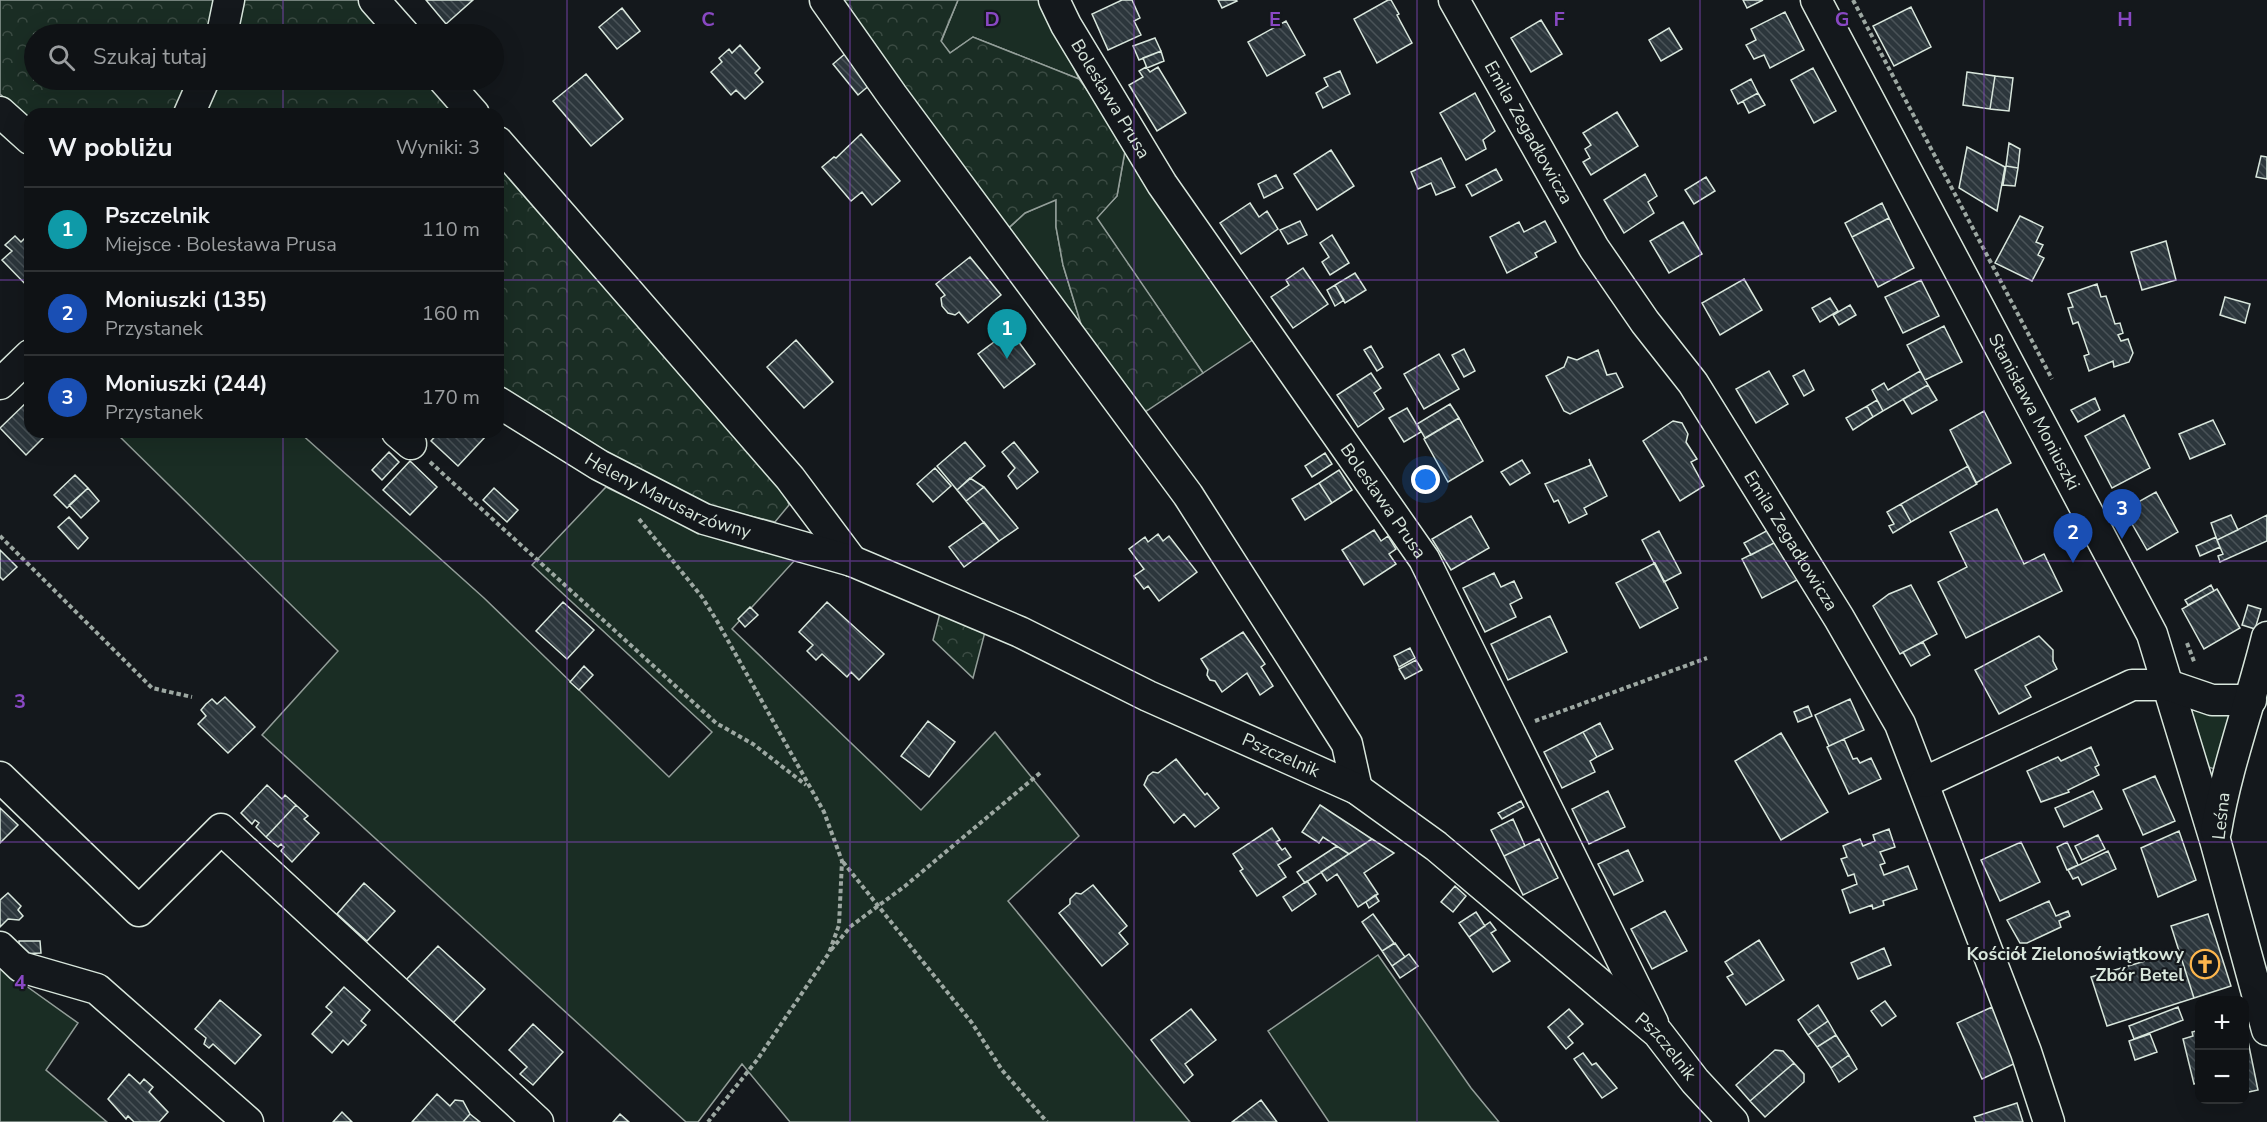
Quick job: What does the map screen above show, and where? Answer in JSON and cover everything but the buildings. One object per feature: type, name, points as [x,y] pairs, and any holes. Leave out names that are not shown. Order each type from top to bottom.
[{"type":"street","points":[[224,24],[230,0]]},
{"type":"street","points":[[374,0],[395,24]]},
{"type":"street","points":[[825,0],[892,95],[1188,495],[1347,744],[1357,789]]},
{"type":"street","name":"Bolesława Prusa","points":[[1054,0],[1066,25],[1162,184],[1424,559],[1658,1033]]},
{"type":"street","name":"Emila Zegadłowicza","points":[[1454,0],[1594,248],[1646,322],[1693,383],[1839,618],[1900,724],[1925,782],[1939,829],[2026,1052],[2049,1122]]},
{"type":"street","name":"Stanisława Moniuszki","points":[[1816,0],[2152,634],[2215,840]]},
{"type":"street","points":[[192,108],[200,90]]},
{"type":"street","points":[[453,90],[469,108]]},
{"type":"street","points":[[0,112],[24,134]]},
{"type":"street","points":[[504,149],[790,477],[852,561]]},
{"type":"street","points":[[0,384],[24,361]]},
{"type":"street","name":"Heleny Marusarzówny","points":[[504,406],[599,465],[704,519],[852,561]]},
{"type":"street","name":"Pszczelnik","points":[[852,561],[1020,632],[1148,696],[1357,789],[1436,846],[1658,1033],[1695,1081],[1733,1122]]},
{"type":"street","name":"Leśna","points":[[2267,637],[2251,700],[2223,788],[2215,840],[2267,1030]]},
{"type":"street","points":[[1925,782],[2132,685],[2168,685],[2212,700],[2251,700]]},
{"type":"street","points":[[0,777],[139,911],[221,829],[538,1122]]},
{"type":"street","points":[[0,947],[21,967],[97,989],[248,1122]]},
{"type":"path","points":[[404,438],[716,723],[753,744],[809,787]]},
{"type":"path","points":[[634,513],[669,560],[702,597],[824,812],[842,861],[972,1023],[1002,1070],[1047,1122]]},
{"type":"path","points":[[0,536],[152,688],[192,697]]},
{"type":"path","points":[[2186,642],[2199,670]]},
{"type":"path","points":[[1509,730],[1707,658]]},
{"type":"path","points":[[708,1122],[757,1060],[829,952],[851,926],[905,886],[1040,773]]},
{"type":"path","points":[[829,952],[839,925],[842,861]]},
{"type":"green space","points":[[0,0],[217,0],[211,24],[24,24],[24,90],[187,90],[179,108],[24,108],[24,115],[0,94]]},
{"type":"green space","points":[[241,0],[358,0],[380,24],[235,24]]},
{"type":"green space","points":[[810,0],[958,0],[941,41],[950,53],[973,37],[1079,79],[1109,120],[1125,151],[1117,196],[1097,218],[1203,373],[1142,414],[1079,363],[1081,324],[1063,265],[1056,227],[1056,200],[1025,213],[991,244]]},
{"type":"green space","points":[[958,0],[1042,0],[1079,79],[973,37],[950,53],[941,42]]},
{"type":"green space","points":[[212,90],[437,90],[453,108],[205,108]]},
{"type":"green space","points":[[1125,151],[1254,339],[1203,373],[1096,218],[1117,196]]},
{"type":"green space","points":[[504,167],[782,484],[789,505],[775,522],[700,504],[627,468],[504,389]]},
{"type":"green space","points":[[1056,199],[1056,227],[1063,265],[1081,324],[1079,363],[991,244],[1025,213]]},
{"type":"green space","points":[[121,438],[306,438],[484,598],[669,777],[712,732],[532,565],[606,487],[697,531],[795,560],[732,629],[921,810],[995,732],[1079,836],[1008,901],[1190,1122],[790,1122],[742,1064],[698,1122],[686,1122],[262,735],[338,651]]},
{"type":"green space","points":[[941,609],[985,632],[973,678],[933,640]]},
{"type":"green space","points":[[2194,708],[2230,710],[2232,720],[2215,769],[2208,767],[2190,715]]},
{"type":"green space","points":[[1378,955],[1471,1088],[1499,1122],[1329,1122],[1268,1031]]},
{"type":"green space","points":[[0,964],[15,978],[78,1023],[46,1070],[107,1122],[0,1122]]},
{"type":"place","name":"Pszczelnik","points":[[1007,359]]},
{"type":"place","name":"Moniuszki (244)","points":[[2122,539]]},
{"type":"place","name":"Moniuszki (135)","points":[[2073,563]]},
{"type":"place","name":"Kościół Zielonoświątkowy Zbór Betel","points":[[2205,964]]}]
